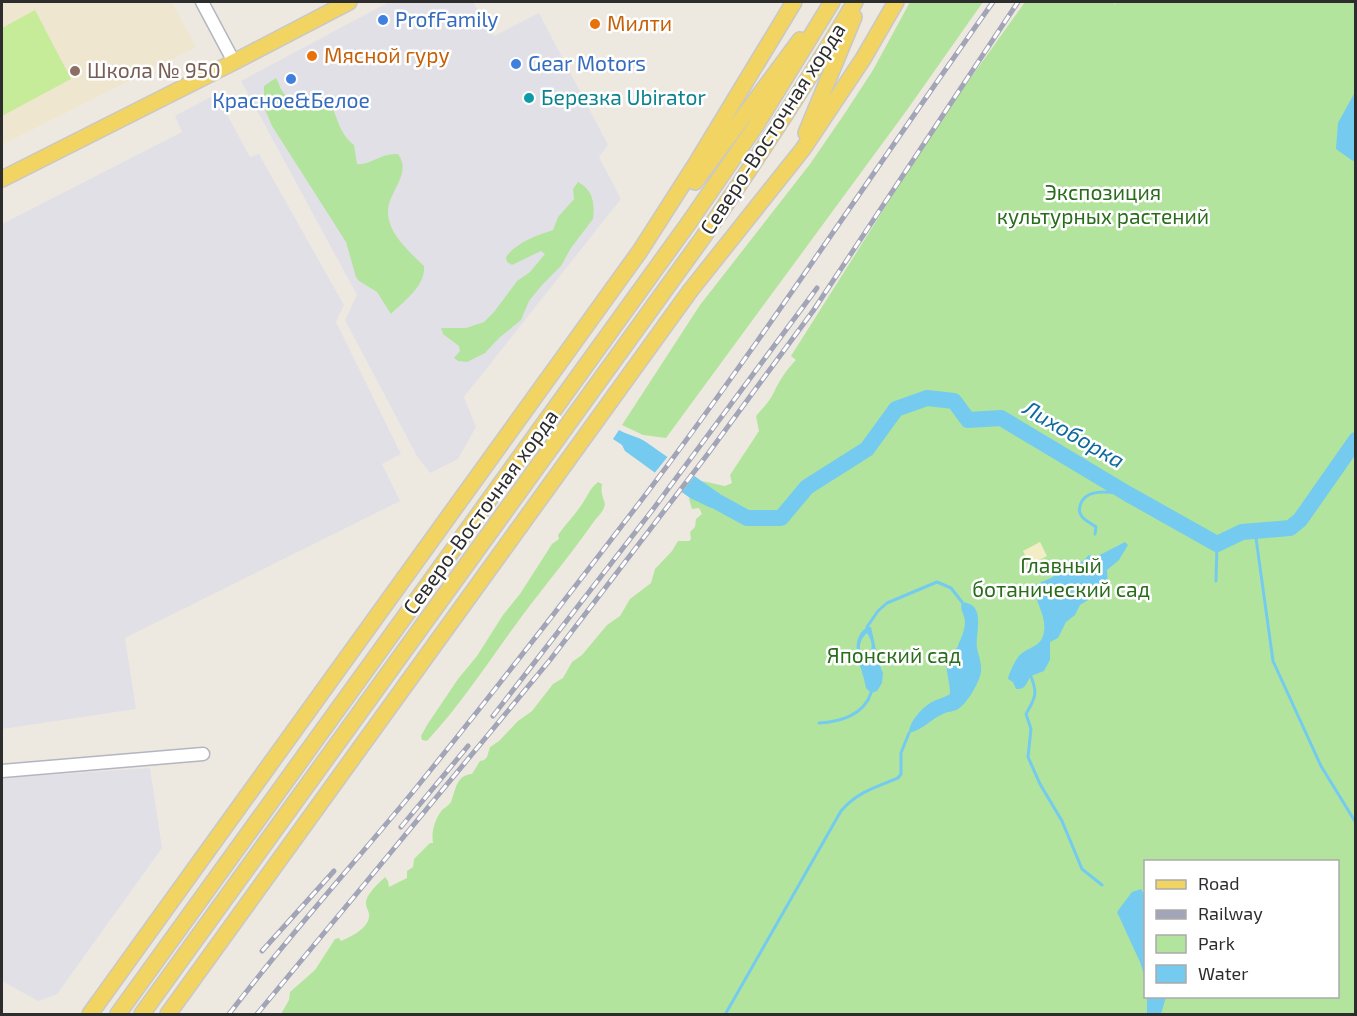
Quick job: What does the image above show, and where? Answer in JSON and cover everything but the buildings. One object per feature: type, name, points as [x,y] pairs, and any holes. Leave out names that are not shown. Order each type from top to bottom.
[{"type":"main road","points":[[2,180],[349,2]]},
{"type":"main road","points":[[91,1014],[640,251],[794,2]]},
{"type":"main road","points":[[640,251],[703,172],[777,69],[831,2]]},
{"type":"main road","name":"Северо-Восточная хорда","points":[[118,1014],[688,224],[755,127],[831,2]]},
{"type":"main road","name":"Северо-Восточная хорда","points":[[141,1014],[704,236],[758,157],[855,2]]},
{"type":"main road","points":[[776,185],[809,127],[860,2]]},
{"type":"main road","points":[[168,1014],[690,291],[776,185],[829,112],[896,2]]},
{"type":"street","points":[[202,2],[234,62]]},
{"type":"street","points":[[2,771],[203,754]]},
{"type":"shaded area","name":"Школа № 950","points":[[2,2],[172,2],[196,47],[2,145]]},
{"type":"shaded area","points":[[389,2],[473,2],[494,36],[539,13],[608,145],[599,157],[621,199],[464,397],[476,427],[458,459],[430,473],[418,458],[345,320],[357,295],[241,81]]},
{"type":"shaded area","points":[[216,94],[250,157],[259,154],[344,305],[336,322],[401,454],[382,464],[400,501],[125,638],[136,709],[2,729],[2,224],[182,132],[175,116]]},
{"type":"shaded area","points":[[150,768],[162,848],[57,994],[38,1001],[2,981],[2,778]]},
{"type":"green space","points":[[910,2],[983,2],[907,110],[666,438],[643,435],[622,425],[700,305],[810,164],[845,113],[873,70]]},
{"type":"green space","name":"Главный ботанический сад","points":[[1025,2],[1112,2],[1115,4],[1116,2],[1355,2],[1355,1014],[281,1014],[289,1000],[290,992],[315,970],[335,939],[339,938],[341,941],[366,925],[369,915],[366,901],[376,886],[385,877],[389,887],[407,878],[407,871],[413,867],[414,859],[430,843],[433,843],[436,821],[442,810],[451,802],[460,779],[472,774],[480,761],[487,757],[490,747],[532,711],[553,684],[563,678],[572,662],[582,655],[607,625],[620,616],[630,599],[651,583],[655,569],[678,541],[691,539],[690,532],[695,527],[696,519],[702,514],[699,508],[692,509],[689,499],[702,481],[725,486],[732,483],[730,475],[759,431],[756,416],[796,360],[791,356],[937,125]]},
{"type":"green space","points":[[35,10],[71,79],[2,116],[2,28]]},
{"type":"green space","points":[[276,78],[284,93],[293,101],[308,101],[322,96],[328,101],[343,133],[354,145],[357,164],[392,154],[398,154],[402,161],[401,176],[389,205],[389,220],[406,249],[424,266],[424,273],[418,287],[391,314],[377,292],[356,277],[346,242],[272,126],[264,107],[264,86]]},
{"type":"green space","points":[[578,182],[590,193],[594,208],[593,219],[571,248],[561,266],[529,301],[521,320],[485,353],[467,362],[458,361],[454,358],[460,351],[459,346],[443,334],[441,328],[466,328],[484,322],[494,312],[517,281],[530,272],[545,254],[541,251],[512,265],[507,262],[506,257],[521,243],[553,230],[558,217],[574,199],[573,189]]},
{"type":"green space","points":[[598,482],[602,484],[605,505],[601,514],[522,616],[453,711],[427,741],[422,740],[421,736],[427,725],[458,679],[477,656],[552,544],[559,539],[558,535]]},
{"type":"sand","points":[[1040,542],[1047,556],[1030,565],[1023,551]]},
{"type":"water","points":[[1355,92],[1356,159],[1353,161],[1336,149],[1338,123]]},
{"type":"water","points":[[619,430],[646,442],[720,494],[711,508],[690,498],[625,451],[622,445],[613,439]]},
{"type":"water","points":[[1125,542],[1128,545],[1119,560],[1107,570],[1108,586],[1105,590],[1090,595],[1088,600],[1080,605],[1075,615],[1066,622],[1058,638],[1050,642],[1050,660],[1044,671],[1031,676],[1024,687],[1016,689],[1013,682],[1008,679],[1013,666],[1021,654],[1036,645],[1043,636],[1044,622],[1036,597],[1035,585],[1053,577],[1055,568],[1074,566],[1089,555],[1096,557]]},
{"type":"water","points":[[962,602],[970,604],[977,613],[977,648],[981,667],[979,679],[970,696],[958,709],[940,715],[909,733],[912,723],[923,709],[950,694],[947,663],[951,652],[957,648],[964,629]]},
{"type":"water","points":[[867,627],[871,627],[883,673],[882,683],[877,691],[871,693],[866,688],[858,655],[857,647],[861,633]],"holes":[[[867,633],[872,644],[871,652],[864,662],[860,651],[861,643]]]},
{"type":"water","points":[[1141,889],[1144,894],[1144,975],[1117,912],[1132,892]]},
{"type":"water","points":[[1147,998],[1166,998],[1161,1014],[1147,1014]]},
{"type":"pier","points":[[669,455],[696,474],[680,494],[653,475]]},
{"type":"waterway","name":"Лихоборка","points":[[696,490],[747,518],[781,518],[807,487],[867,449],[896,409],[927,398],[954,401],[968,420],[1001,418],[1217,544],[1242,532],[1290,528],[1300,520],[1356,440]]},
{"type":"waterway","points":[[1095,534],[1096,527],[1083,518],[1080,512],[1083,500],[1093,493],[1100,492],[1128,494]]},
{"type":"waterway","points":[[1255,531],[1273,661],[1321,766],[1356,823]]},
{"type":"waterway","points":[[1216,581],[1217,544]]},
{"type":"waterway","points":[[867,627],[887,603],[937,582],[951,588],[962,602]]},
{"type":"waterway","points":[[1030,674],[1035,691],[1034,699],[1026,714],[1031,729],[1028,757],[1040,784],[1062,821],[1082,869],[1102,885]]},
{"type":"waterway","points":[[819,723],[843,719],[857,712],[868,701],[871,693]]},
{"type":"waterway","points":[[726,1013],[841,811],[860,795],[898,778],[901,774],[901,753],[909,733]]},
{"type":"railway","points":[[229,1014],[441,757],[640,502],[775,316],[993,2]]},
{"type":"railway","points":[[257,1014],[550,660],[707,455],[813,311],[1018,2]]},
{"type":"railway","points":[[493,716],[654,508],[817,288]]},
{"type":"railway","points":[[401,827],[468,746]]},
{"type":"railway","points":[[262,951],[334,871]]},
{"type":"place","name":"ProfFamily","points":[[383,20]]},
{"type":"place","name":"Милти","points":[[595,24]]},
{"type":"place","name":"Мясной гуру","points":[[312,56]]},
{"type":"place","name":"Gear Motors","points":[[516,64]]},
{"type":"place","name":"Школа № 950","points":[[75,71]]},
{"type":"place","name":"Красное&Белое","points":[[291,79]]},
{"type":"place","name":"Березка Ubirator","points":[[529,98]]},
{"type":"park label","name":"Экспозиция культурных растений","points":[[1103,205]]},
{"type":"park label","name":"Японский сад","points":[[894,656]]}]
